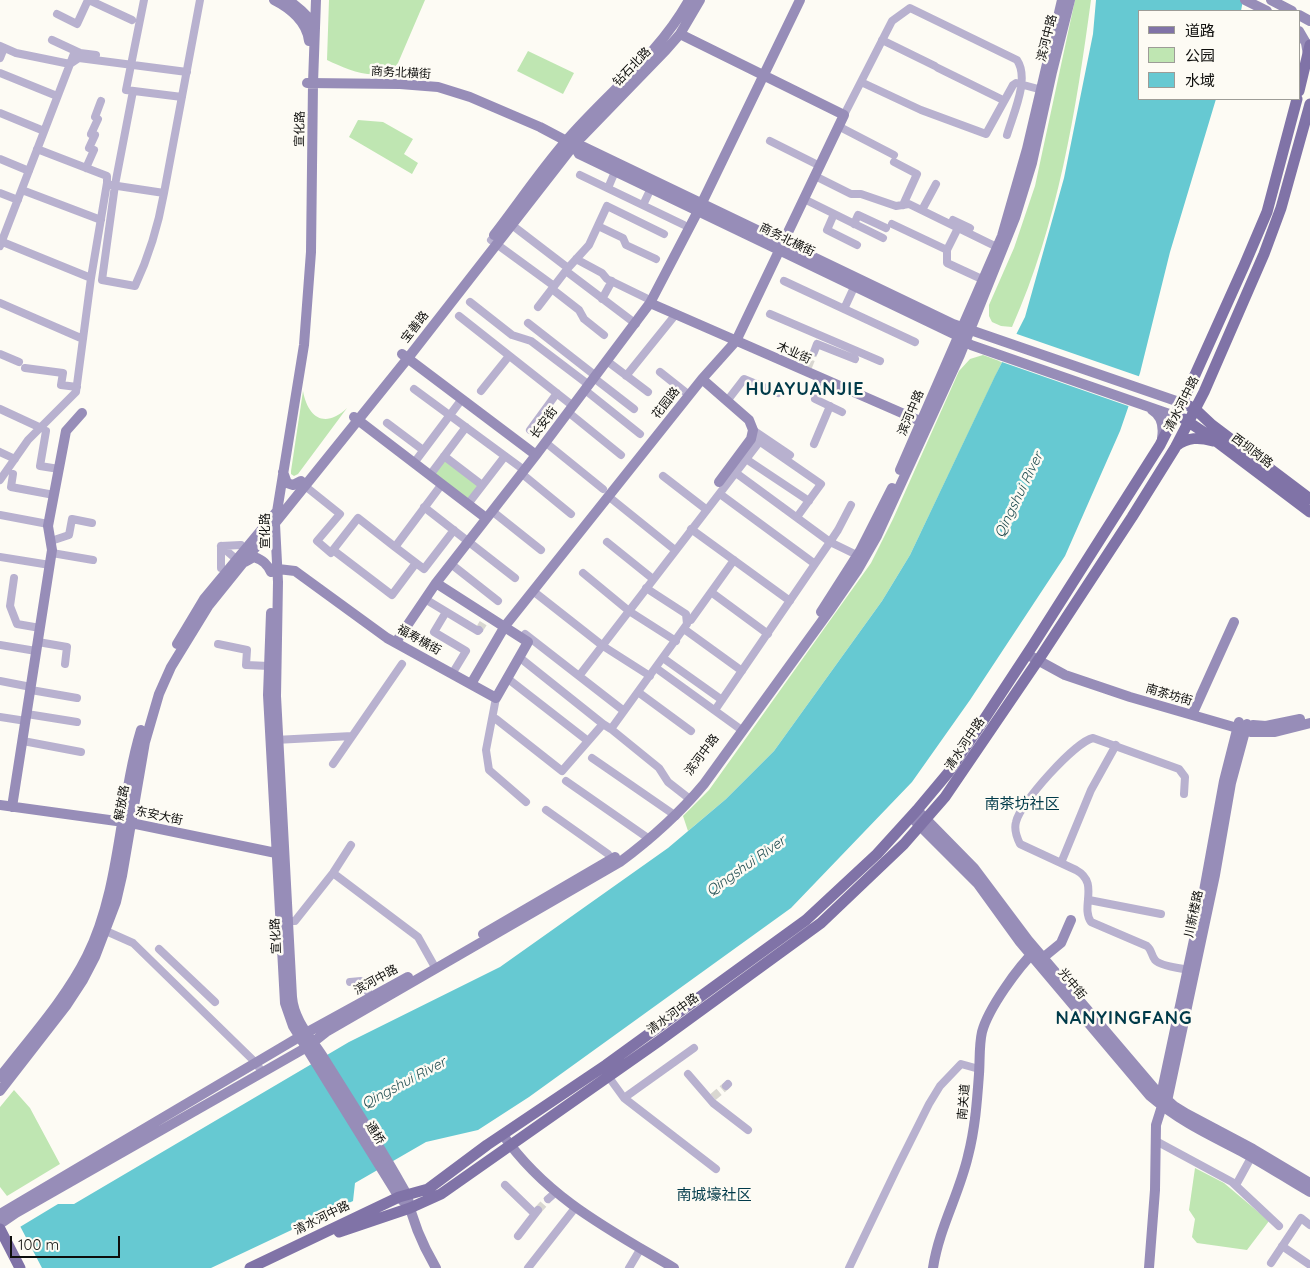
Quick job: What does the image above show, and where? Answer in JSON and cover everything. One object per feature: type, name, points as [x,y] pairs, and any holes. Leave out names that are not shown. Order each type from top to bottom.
[{"type":"main road","points":[[274,0],[286,6],[307,29],[309,41]]},
{"type":"main road","points":[[288,0],[301,10],[313,25]]},
{"type":"main road","name":"宣化路","points":[[273,522],[305,336],[311,252],[309,41],[313,25],[312,0]]},
{"type":"main road","name":"宣化路","points":[[316,0],[309,83],[306,251],[298,344],[273,522],[272,679],[284,921],[292,1005],[309,1046],[322,1056]]},
{"type":"main road","name":"钻石北路","points":[[570,142],[667,35],[689,0]]},
{"type":"main road","name":"钻石北路","points":[[570,142],[666,50],[680,34],[700,0]]},
{"type":"main road","name":"长安街","points":[[396,642],[436,583],[636,324],[700,207],[800,0]]},
{"type":"main road","name":"滨河中路","points":[[1044,91],[1062,0]]},
{"type":"main road","name":"滨河中路","points":[[0,1214],[303,1034],[373,1000],[613,862],[646,839],[688,798],[741,729],[812,624],[861,557],[877,519],[924,423],[1000,249],[1070,0]]},
{"type":"main road","points":[[1245,0],[1265,10]]},
{"type":"main road","points":[[1271,0],[1291,10]]},
{"type":"main road","points":[[1300,33],[1309,50],[1300,87]]},
{"type":"main road","points":[[680,34],[764,76],[777,79],[839,111]]},
{"type":"main road","name":"商务北横街","points":[[309,83],[400,84],[438,87],[476,99],[584,147],[617,168],[964,334],[994,352],[1142,403]]},
{"type":"main road","name":"清水河中路","points":[[250,1268],[403,1196],[428,1189],[608,1076],[821,923],[904,844],[923,823],[971,761],[1132,517],[1175,448],[1190,386],[1267,212],[1297,100]]},
{"type":"main road","name":"清水河中路","points":[[262,1268],[341,1231],[410,1208],[441,1194],[506,1140],[806,920],[877,854],[948,773],[1128,498],[1162,442],[1185,412],[1204,392],[1264,254],[1281,208],[1310,104]]},
{"type":"main road","name":"花园路","points":[[471,684],[505,626],[534,591],[605,493],[736,341],[838,126],[839,111]]},
{"type":"main road","name":"宝善路","points":[[273,522],[405,356],[570,142]]},
{"type":"main road","name":"木业街","points":[[648,300],[736,341],[807,369],[824,380],[924,423]]},
{"type":"main road","name":"商务北横街","points":[[964,334],[998,339],[1166,397]]},
{"type":"main road","points":[[405,356],[536,455]]},
{"type":"main road","points":[[702,379],[748,420],[755,436],[718,482]]},
{"type":"main road","points":[[1166,397],[1180,395],[1190,386]]},
{"type":"main road","points":[[1204,392],[1202,405],[1212,425]]},
{"type":"main road","points":[[1166,397],[1185,412]]},
{"type":"main road","points":[[1142,403],[1185,412]]},
{"type":"main road","points":[[1142,403],[1156,412],[1160,418],[1163,426],[1162,442]]},
{"type":"main road","name":"西坝岗路","points":[[1185,412],[1212,425],[1310,500]]},
{"type":"main road","name":"西坝岗路","points":[[1185,412],[1218,443],[1310,512]]},
{"type":"main road","points":[[12,807],[52,553],[51,541],[48,535],[48,524],[66,432],[82,413]]},
{"type":"main road","points":[[355,418],[468,504],[489,514]]},
{"type":"main road","points":[[1175,448],[1182,442],[1194,438],[1218,443]]},
{"type":"main road","points":[[282,472],[287,483],[294,485],[303,484]]},
{"type":"main road","name":"解放路","points":[[0,1077],[56,1004],[88,955],[110,888],[145,742],[162,688],[173,664],[240,561],[273,522]]},
{"type":"main road","name":"福寿横街","points":[[240,561],[254,558],[264,562],[274,571],[295,571],[396,642],[496,698]]},
{"type":"main road","name":"宣化路","points":[[272,679],[269,666],[274,571]]},
{"type":"main road","points":[[436,583],[487,616],[526,638],[519,657],[496,698]]},
{"type":"main road","points":[[1193,712],[1234,622]]},
{"type":"main road","name":"南茶坊街","points":[[1029,651],[1075,678],[1130,697],[1242,726],[1275,732],[1310,723]]},
{"type":"main road","name":"南茶坊街","points":[[1242,726],[1266,726],[1310,718]]},
{"type":"main road","name":"川新楼路","points":[[1149,1268],[1155,1190],[1156,1125],[1163,1103],[1191,970],[1224,781],[1242,726]]},
{"type":"main road","name":"东安大街","points":[[0,805],[126,822],[280,853]]},
{"type":"main road","name":"光中街","points":[[913,814],[978,884],[1163,1103],[1192,1127],[1254,1154],[1310,1183]]},
{"type":"main road","name":"解放路","points":[[0,1090],[66,1006],[83,980],[106,931],[119,886],[126,822]]},
{"type":"main road","name":"南关道","points":[[933,1268],[936,1249],[945,1220],[963,1176],[976,1123],[982,1031],[988,1016],[1024,962],[1061,943],[1071,920]]},
{"type":"main road","name":"滨河中路","points":[[1,1229],[16,1213],[309,1046],[373,1000]]},
{"type":"main road","name":"通桥","points":[[309,1046],[392,1176]]},
{"type":"main road","name":"通桥","points":[[322,1056],[392,1176]]},
{"type":"main road","points":[[506,1140],[552,1195],[674,1268]]},
{"type":"main road","name":"光中街","points":[[1254,1154],[1310,1192]]},
{"type":"main road","points":[[392,1176],[410,1208],[436,1268]]},
{"type":"main road","points":[[1,1229],[20,1268]]},
{"type":"street","points":[[57,14],[77,24],[89,0],[132,20]]},
{"type":"street","points":[[144,0],[128,62],[126,90],[182,98]]},
{"type":"street","points":[[110,182],[102,280],[134,286],[147,262],[155,238],[200,0]]},
{"type":"street","points":[[839,111],[861,82],[892,21],[910,8],[1017,60],[1022,71],[1022,84],[1007,135]]},
{"type":"street","points":[[52,40],[75,51],[187,72]]},
{"type":"street","points":[[882,40],[1003,100]]},
{"type":"street","points":[[0,58],[2,47],[38,58],[70,64],[79,58],[128,62]]},
{"type":"street","points":[[75,51],[1,243],[91,278]]},
{"type":"street","points":[[0,73],[58,96]]},
{"type":"street","points":[[861,82],[922,110],[986,134],[1003,100],[1013,85],[1016,83],[1022,84],[1044,91]]},
{"type":"street","points":[[0,480],[28,440],[44,429],[76,392],[91,278],[101,220],[133,91]]},
{"type":"street","points":[[86,168],[94,150],[89,148],[95,135],[91,134],[98,119],[94,117],[101,101]]},
{"type":"street","points":[[0,113],[44,131]]},
{"type":"street","points":[[838,126],[917,174],[903,205]]},
{"type":"street","points":[[770,141],[820,166]]},
{"type":"street","points":[[37,149],[86,168],[110,182],[164,193]]},
{"type":"street","points":[[0,159],[29,171]]},
{"type":"street","points":[[608,188],[617,168]]},
{"type":"street","points":[[580,175],[684,225]]},
{"type":"street","points":[[815,176],[851,194],[862,194],[896,206],[909,204],[1000,249]]},
{"type":"street","points":[[922,210],[936,184]]},
{"type":"street","points":[[641,222],[653,185]]},
{"type":"street","points":[[22,190],[101,220]]},
{"type":"street","points":[[0,193],[18,200]]},
{"type":"street","points":[[804,199],[883,238]]},
{"type":"street","points":[[538,307],[567,269],[589,245],[608,206],[664,234]]},
{"type":"street","points":[[934,216],[935,212],[970,228]]},
{"type":"street","points":[[834,214],[827,230],[857,245]]},
{"type":"street","points":[[854,224],[858,215],[947,250]]},
{"type":"street","points":[[508,223],[636,324]]},
{"type":"street","points":[[598,226],[623,238],[626,245],[656,259]]},
{"type":"street","points":[[958,228],[947,250],[947,263],[986,281]]},
{"type":"street","points":[[494,242],[553,288],[579,310],[584,319],[604,335]]},
{"type":"street","points":[[576,259],[602,273],[607,279],[648,300]]},
{"type":"street","points":[[602,299],[612,281]]},
{"type":"street","points":[[784,281],[915,342]]},
{"type":"street","points":[[844,308],[856,282]]},
{"type":"street","points":[[470,302],[512,335],[531,341],[556,361],[634,409]]},
{"type":"street","points":[[0,303],[83,338]]},
{"type":"street","points":[[626,376],[676,314]]},
{"type":"street","points":[[770,314],[880,362]]},
{"type":"street","points":[[459,316],[557,393],[571,409],[621,455]]},
{"type":"street","points":[[528,323],[564,351],[590,382],[640,434]]},
{"type":"street","points":[[821,336],[816,348],[855,359]]},
{"type":"street","points":[[556,361],[564,351]]},
{"type":"street","points":[[0,354],[22,365],[62,373],[61,385],[77,387]]},
{"type":"street","points":[[481,391],[509,356]]},
{"type":"street","points":[[607,361],[648,392]]},
{"type":"street","points":[[660,372],[689,395]]},
{"type":"street","points":[[727,401],[744,378],[778,393]]},
{"type":"street","points":[[824,380],[815,399],[842,412]]},
{"type":"street","points":[[414,389],[505,456],[571,514]]},
{"type":"street","points":[[530,430],[557,393]]},
{"type":"street","points":[[414,463],[462,399]]},
{"type":"street","points":[[814,444],[830,406]]},
{"type":"street","points":[[0,410],[44,429]]},
{"type":"street","points":[[387,423],[424,450]]},
{"type":"street","points":[[430,475],[466,427]]},
{"type":"street","points":[[44,429],[40,466],[59,470]]},
{"type":"street","points":[[755,436],[790,455]]},
{"type":"street","points":[[579,676],[746,459],[755,436]]},
{"type":"street","points":[[755,436],[821,484],[797,518]]},
{"type":"street","points":[[545,442],[675,550]]},
{"type":"street","points":[[0,452],[15,459]]},
{"type":"street","points":[[444,456],[482,485]]},
{"type":"street","points":[[468,504],[505,456]]},
{"type":"street","points":[[746,459],[809,502]]},
{"type":"street","points":[[736,472],[830,542],[861,557]]},
{"type":"street","points":[[13,474],[11,488],[54,495]]},
{"type":"street","points":[[663,476],[707,510]]},
{"type":"street","points":[[303,484],[353,524]]},
{"type":"street","points":[[395,547],[442,484]]},
{"type":"street","points":[[720,494],[815,564]]},
{"type":"street","points":[[714,710],[830,542],[851,505]]},
{"type":"street","points":[[424,507],[515,578]]},
{"type":"street","points":[[340,514],[317,542],[331,553],[358,518],[424,570],[454,530]]},
{"type":"street","points":[[489,514],[541,550]]},
{"type":"street","points":[[0,515],[48,524]]},
{"type":"street","points":[[51,541],[69,535],[72,519],[92,522]]},
{"type":"street","points":[[691,529],[790,601]]},
{"type":"street","points":[[607,542],[653,579]]},
{"type":"street","points":[[221,546],[241,545]]},
{"type":"street","points":[[221,546],[240,561]]},
{"type":"street","points":[[221,546],[221,568]]},
{"type":"street","points":[[333,550],[392,595],[416,563]]},
{"type":"street","points":[[52,553],[93,560]]},
{"type":"street","points":[[0,557],[50,565]]},
{"type":"street","points":[[610,729],[734,560]]},
{"type":"street","points":[[451,564],[498,601]]},
{"type":"street","points":[[583,573],[629,611],[676,641]]},
{"type":"street","points":[[14,578],[10,606],[17,624],[40,628]]},
{"type":"street","points":[[646,588],[684,612],[688,621]]},
{"type":"street","points":[[534,591],[603,646],[650,676]]},
{"type":"street","points":[[711,592],[768,634]]},
{"type":"street","points":[[425,599],[479,630]]},
{"type":"street","points":[[446,612],[434,632],[466,651],[452,674]]},
{"type":"street","points":[[684,628],[742,670]]},
{"type":"street","points":[[526,638],[624,711]]},
{"type":"street","points":[[218,644],[247,650],[246,664],[269,666]]},
{"type":"street","points":[[0,645],[68,647],[65,664]]},
{"type":"street","points":[[519,657],[659,768],[668,782],[688,798]]},
{"type":"street","points":[[663,658],[722,700]]},
{"type":"street","points":[[333,764],[402,664]]},
{"type":"street","points":[[656,668],[741,729]]},
{"type":"street","points":[[507,678],[588,741]]},
{"type":"street","points":[[0,682],[77,698]]},
{"type":"street","points":[[638,692],[691,731]]},
{"type":"street","points":[[496,698],[486,750],[489,770],[526,802]]},
{"type":"street","points":[[0,717],[77,722]]},
{"type":"street","points":[[496,719],[562,772],[604,724]]},
{"type":"street","points":[[274,740],[352,736]]},
{"type":"street","points":[[1184,794],[1185,777],[1179,770],[1098,738],[1088,739],[1052,771],[1018,817],[1015,826],[1020,844],[1076,870],[1083,876],[1088,885],[1089,919],[1091,922],[1147,946],[1150,948],[1154,959],[1159,963],[1191,970]]},
{"type":"street","points":[[22,742],[81,752]]},
{"type":"street","points":[[1061,863],[1091,790],[1116,745]]},
{"type":"street","points":[[592,758],[673,814]]},
{"type":"street","points":[[566,781],[646,839]]},
{"type":"street","points":[[546,810],[608,854],[613,862]]},
{"type":"street","points":[[284,921],[295,921],[333,873],[351,846]]},
{"type":"street","points":[[333,873],[418,936],[434,966]]},
{"type":"street","points":[[1088,900],[1161,914]]},
{"type":"street","points":[[106,931],[133,943],[256,1063],[262,1072]]},
{"type":"street","points":[[159,949],[215,1002]]},
{"type":"street","points":[[156,966],[166,956]]},
{"type":"street","points":[[350,982],[361,981],[373,1000]]},
{"type":"street","points":[[624,1098],[694,1048]]},
{"type":"street","points":[[850,1268],[898,1166],[940,1086],[961,1064],[979,1069]]},
{"type":"street","points":[[688,1074],[748,1130]]},
{"type":"street","points":[[608,1076],[624,1098],[716,1169]]},
{"type":"street","points":[[1156,1141],[1232,1182],[1279,1226]]},
{"type":"street","points":[[1236,1185],[1254,1154]]},
{"type":"street","points":[[505,1185],[536,1212],[518,1236]]},
{"type":"street","points":[[528,1268],[575,1208]]},
{"type":"street","points":[[1271,1263],[1301,1218],[1310,1225]]},
{"type":"street","points":[[1282,1246],[1310,1265]]},
{"type":"street","points":[[629,1268],[640,1248]]},
{"type":"green space","points":[[329,0],[425,0],[398,63],[391,70],[383,73],[364,74],[327,60]]},
{"type":"green space","points":[[1075,0],[1091,0],[1072,125],[1063,166],[1042,248],[1028,288],[1012,327],[1001,326],[992,322],[989,316],[989,305],[1014,248],[1035,186]]},
{"type":"green space","points":[[528,51],[574,73],[563,94],[517,71]]},
{"type":"green space","points":[[358,120],[383,122],[413,139],[404,154],[418,163],[412,174],[349,137]]},
{"type":"green space","points":[[983,355],[1002,362],[910,555],[882,601],[774,751],[726,799],[688,831],[683,816],[709,790],[871,563],[893,519],[959,371],[970,359]]},
{"type":"green space","points":[[303,391],[309,408],[319,418],[332,418],[347,408],[298,474],[294,476],[291,474],[291,471]]},
{"type":"green space","points":[[445,459],[480,485],[467,501],[433,475]]},
{"type":"green space","points":[[14,1090],[30,1108],[60,1164],[7,1196],[0,1187],[0,1107]]},
{"type":"green space","points":[[1195,1168],[1224,1183],[1269,1221],[1247,1250],[1197,1243],[1192,1237],[1195,1219],[1189,1210]]},
{"type":"water","name":"Qingshui River","points":[[1096,0],[1243,0],[1241,10],[1138,10],[1138,100],[1216,100],[1170,252],[1140,373],[1120,431],[1065,556],[970,700],[912,782],[791,908],[529,1097],[478,1130],[426,1142],[355,1183],[353,1201],[211,1268],[0,1268],[0,1239],[58,1204],[74,1204],[349,1042],[500,967],[668,848],[726,799],[774,751],[882,601],[910,555],[1025,317],[1064,178],[1093,34]]},
{"type":"pier","points":[[1014,333],[1141,377],[1131,407],[999,361]]},
{"type":"pier","points":[[20,1226],[42,1268],[0,1268],[0,1236]]},
{"type":"tunnel","points":[[808,367],[814,352]]},
{"type":"tunnel","points":[[479,630],[487,617]]},
{"type":"tunnel","points":[[713,1097],[726,1086]]},
{"type":"tunnel","points":[[538,1210],[548,1199]]},
{"type":"district","name":"HUAYUANJIE","points":[[805,390]]},
{"type":"district","name":"南茶坊社区","points":[[1022,804]]},
{"type":"district","name":"NANYINGFANG","points":[[1124,1019]]},
{"type":"district","name":"南城壕社区","points":[[714,1195]]}]
